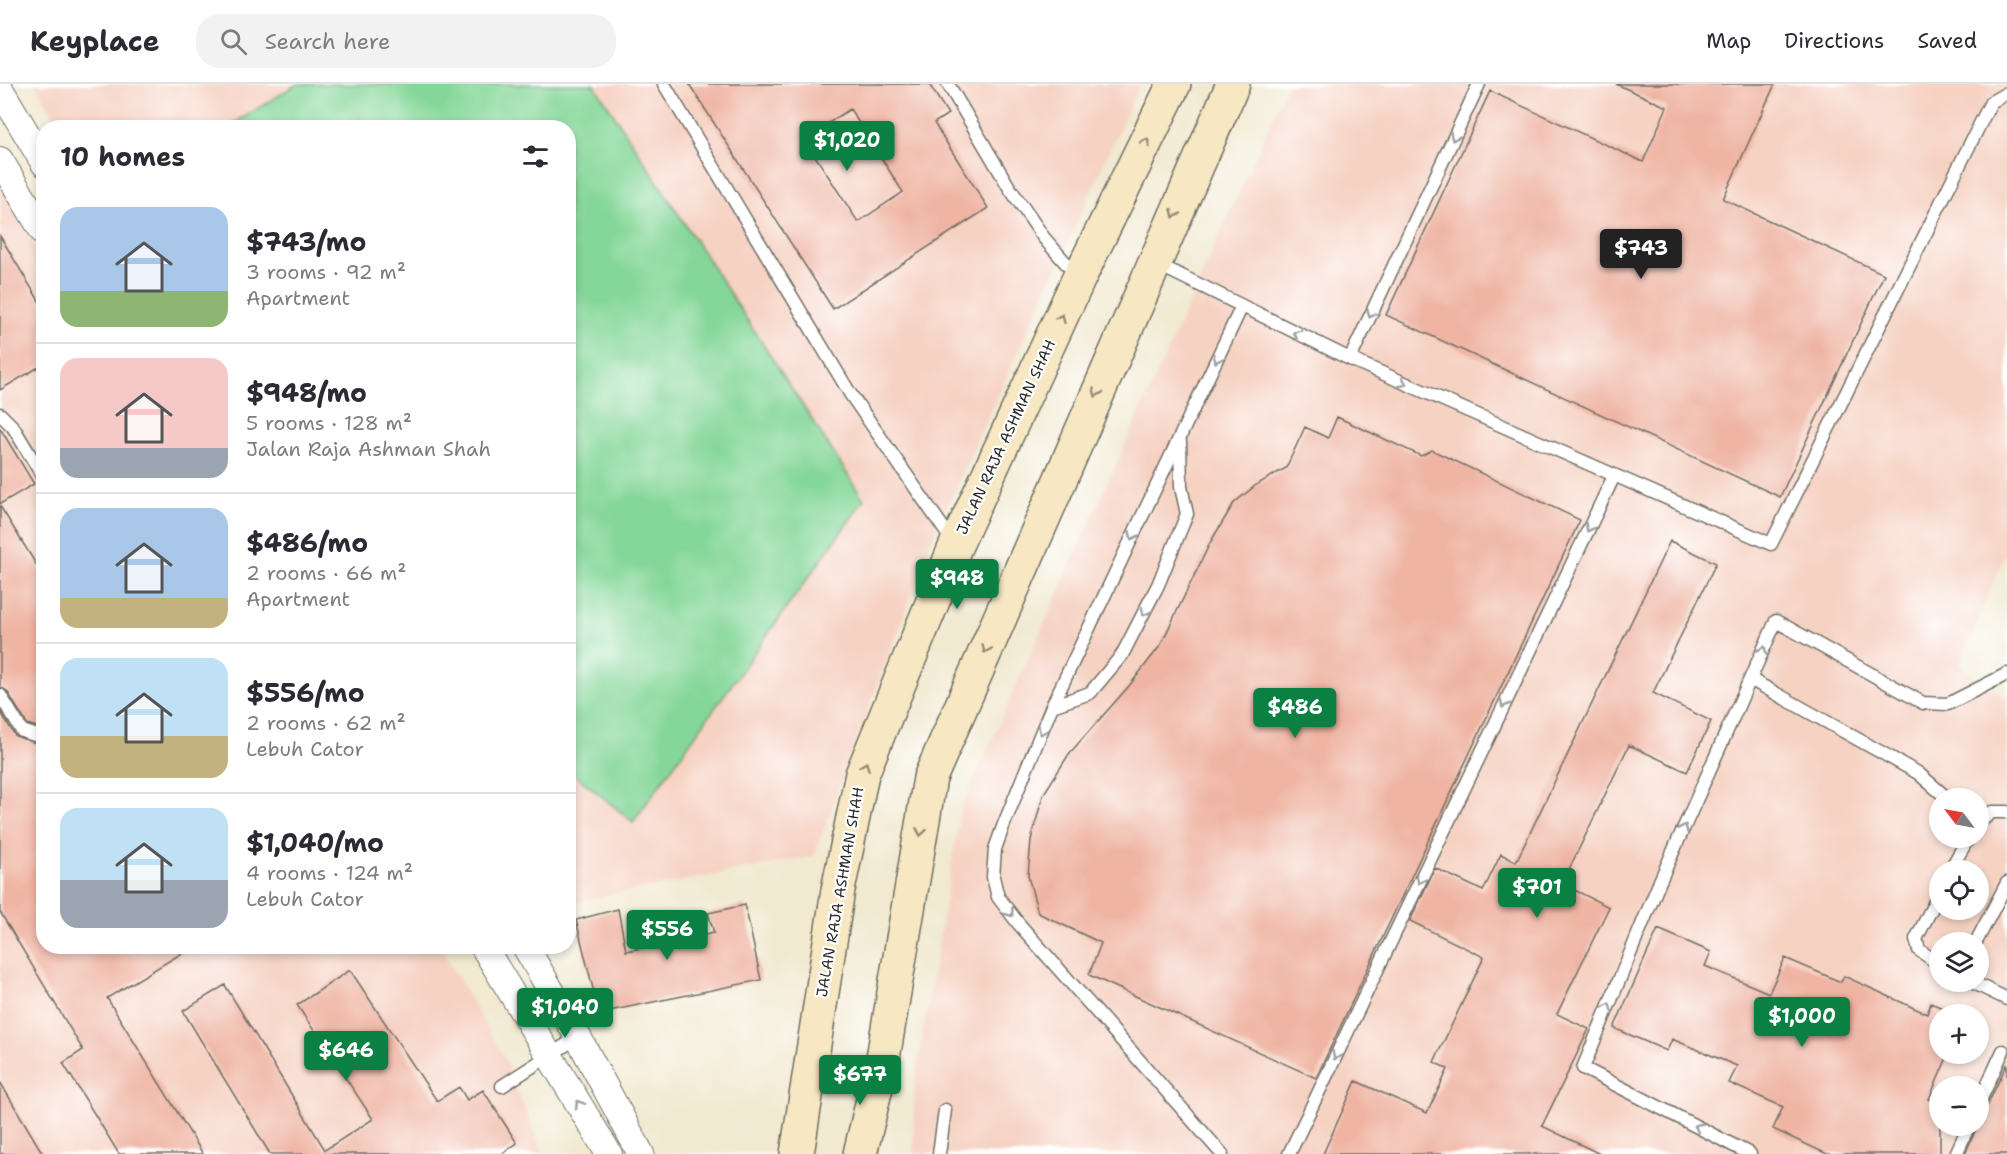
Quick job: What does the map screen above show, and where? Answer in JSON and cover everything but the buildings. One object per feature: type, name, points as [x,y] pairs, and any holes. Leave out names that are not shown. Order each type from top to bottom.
[{"type":"main road","name":"JALAN RAJA ASHMAN SHAH","points":[[797,1154],[838,890],[862,774],[956,545],[1079,278],[1174,84]]},
{"type":"main road","points":[[860,1154],[883,1058],[930,778],[1233,84]]},
{"type":"main road","points":[[883,1058],[886,1099],[883,1154]]},
{"type":"street","points":[[0,89],[36,150]]},
{"type":"street","points":[[0,160],[36,220]]},
{"type":"street","points":[[488,954],[609,1154]]},
{"type":"street","points":[[530,954],[641,1152]]},
{"type":"lane","points":[[664,84],[851,395],[956,545]]},
{"type":"lane","points":[[948,84],[1009,187],[1044,238],[1079,278]]},
{"type":"lane","points":[[1350,360],[1479,84]]},
{"type":"lane","points":[[1153,263],[1350,360],[1771,543],[1991,102],[2007,93]]},
{"type":"lane","points":[[1222,1154],[1018,923],[998,897],[993,877],[995,849],[1052,706],[1242,306]]},
{"type":"lane","points":[[0,414],[13,427],[36,465]]},
{"type":"lane","points":[[1052,706],[1090,693],[1122,655],[1158,585],[1187,514],[1181,486],[1180,437]]},
{"type":"lane","points":[[1290,1154],[1614,476]]},
{"type":"lane","points":[[1750,1154],[1583,1068],[1652,899],[1776,621],[1923,703],[1948,704],[2007,674]]},
{"type":"lane","points":[[1750,679],[1918,773],[1935,788]]},
{"type":"lane","points":[[0,695],[22,731],[36,735]]},
{"type":"lane","points":[[1989,814],[1992,812],[2007,812]]},
{"type":"lane","points":[[1981,932],[2007,884]]},
{"type":"lane","points":[[1929,914],[1916,939],[1918,950],[1929,958]]},
{"type":"lane","points":[[1989,990],[2007,999]]},
{"type":"lane","points":[[502,1086],[578,1037]]},
{"type":"lane","points":[[1989,1081],[2003,1051]]},
{"type":"lane","points":[[939,1154],[945,1110]]},
{"type":"lane","points":[[1956,1154],[1964,1136]]},
{"type":"shaded area","points":[[35,84],[1140,84],[931,542],[814,856],[576,902],[576,120],[57,120]]},
{"type":"shaded area","points":[[1288,84],[2007,84],[2007,551],[1959,664],[2007,700],[2007,1154],[913,1154],[915,1081],[961,808]]},
{"type":"shaded area","points":[[0,185],[36,248],[36,954],[444,954],[505,1059],[543,1154],[0,1154]]},
{"type":"green space","points":[[297,84],[594,84],[864,500],[633,822],[576,776],[576,120],[239,120]]}]
